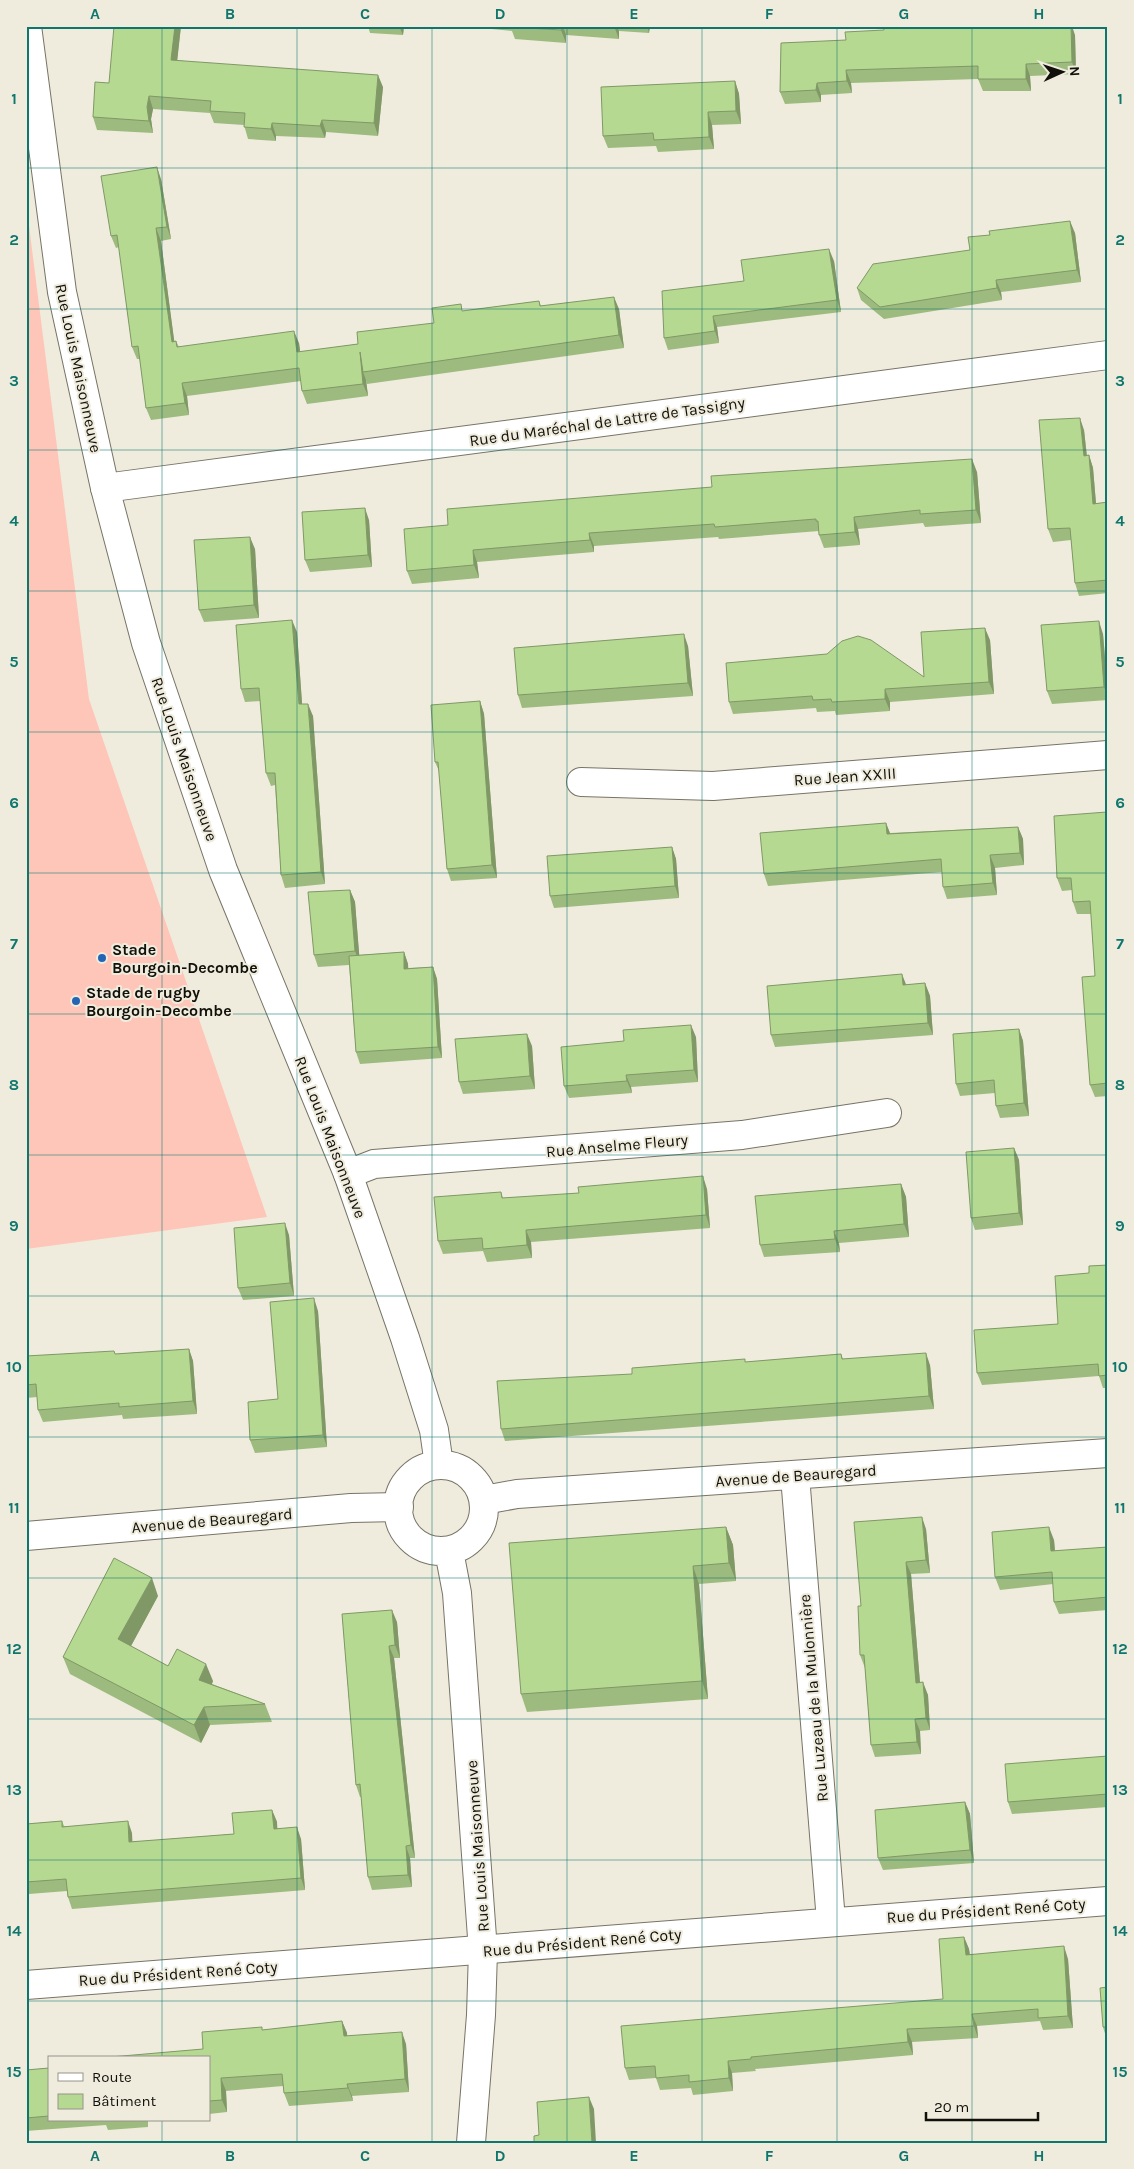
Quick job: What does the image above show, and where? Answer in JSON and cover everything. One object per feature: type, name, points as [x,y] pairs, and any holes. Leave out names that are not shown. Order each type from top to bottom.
[{"type":"street","name":"Rue Louis Maisonneuve","points":[[27,26],[62,292],[105,488],[146,643],[223,870],[348,1174],[405,1338],[434,1430],[439,1465]]},
{"type":"street","name":"Rue du Maréchal de Lattre de Tassigny","points":[[105,488],[1108,355]]},
{"type":"street","name":"Rue Jean XXIII","points":[[582,782],[713,786],[1108,756]]},
{"type":"street","name":"Rue Anselme Fleury","points":[[348,1174],[374,1164],[742,1135],[886,1113]]},
{"type":"street","name":"Avenue de Beauregard","points":[[484,1500],[517,1494],[1108,1453]]},
{"type":"street","points":[[439,1465],[451,1466],[472,1478],[484,1500],[484,1513],[472,1538],[462,1546],[449,1551],[436,1551],[424,1548],[405,1531],[400,1520],[399,1507],[401,1495],[411,1479],[426,1468],[439,1465]]},
{"type":"street","name":"Rue Luzeau de la Mulonnière","points":[[794,1476],[831,1921]]},
{"type":"street","name":"Avenue de Beauregard","points":[[26,1536],[351,1508],[399,1507]]},
{"type":"street","name":"Rue Louis Maisonneuve","points":[[449,1551],[457,1593],[484,1951],[471,2143]]},
{"type":"street","name":"Rue du Président René Coty","points":[[26,1985],[484,1951],[831,1921],[1108,1901]]},
{"type":"shaded area","name":"Stade Bourgoin-Decombe","points":[[26,202],[89,699],[267,1217],[26,1249]]},
{"type":"building","points":[[114,26],[175,26],[171,60],[378,75],[374,123],[322,120],[320,126],[272,123],[271,129],[244,127],[245,113],[210,111],[211,101],[149,96],[147,107],[149,121],[93,117],[95,82],[109,83]]},
{"type":"building","points":[[510,26],[562,26],[561,30]]},
{"type":"building","points":[[884,26],[1071,26],[1072,62],[1026,64],[1026,79],[978,79],[978,66],[846,70],[847,81],[817,83],[816,90],[780,92],[781,43],[846,40],[845,32],[884,30]]},
{"type":"building","points":[[735,81],[736,111],[708,112],[709,137],[654,140],[653,133],[603,136],[601,87]]},
{"type":"building","points":[[157,167],[167,227],[156,228],[172,342],[176,341],[177,347],[294,331],[297,352],[358,344],[357,332],[434,323],[432,308],[461,304],[462,311],[539,301],[540,306],[614,297],[619,335],[363,372],[360,352],[363,384],[302,391],[299,368],[182,383],[185,403],[146,408],[138,346],[132,347],[117,235],[111,236],[101,176]]},
{"type":"building","points":[[1070,221],[1077,270],[996,280],[997,288],[880,307],[857,288],[873,264],[970,250],[968,237],[990,235],[989,231]]},
{"type":"building","points":[[829,249],[837,300],[713,316],[715,331],[664,338],[662,291],[744,281],[741,260]]},
{"type":"building","points":[[1080,418],[1084,456],[1089,455],[1093,504],[1108,502],[1108,580],[1075,583],[1070,528],[1048,529],[1039,420]]},
{"type":"building","points":[[972,459],[976,510],[920,514],[920,510],[854,517],[855,532],[819,535],[818,521],[816,519],[715,527],[714,524],[589,533],[590,540],[473,550],[474,565],[407,571],[404,529],[448,525],[447,509],[712,487],[711,476]]},
{"type":"building","points":[[365,508],[368,555],[305,560],[302,512]]},
{"type":"building","points":[[250,537],[254,605],[199,610],[194,540]]},
{"type":"building","points":[[292,620],[299,704],[308,704],[321,872],[281,875],[275,773],[266,773],[259,688],[241,689],[236,625]]},
{"type":"building","points":[[1099,621],[1104,687],[1047,691],[1041,625]]},
{"type":"building","points":[[985,628],[989,682],[885,689],[885,699],[832,702],[831,699],[813,700],[812,696],[729,702],[726,663],[827,654],[842,641],[858,636],[871,640],[924,677],[921,632]]},
{"type":"building","points":[[684,634],[688,683],[518,695],[514,648]]},
{"type":"building","points":[[480,701],[492,865],[447,869],[438,762],[435,762],[431,705]]},
{"type":"building","points":[[1107,812],[1108,1083],[1090,1085],[1082,977],[1095,976],[1090,901],[1073,902],[1071,878],[1057,878],[1054,816]]},
{"type":"building","points":[[886,823],[887,834],[1018,827],[1020,853],[990,855],[993,883],[943,887],[941,859],[764,874],[760,833]]},
{"type":"building","points":[[672,847],[675,886],[550,896],[547,856]]},
{"type":"building","points":[[350,890],[355,951],[314,955],[308,892]]},
{"type":"building","points":[[404,952],[404,969],[433,967],[438,1047],[356,1052],[349,956]]},
{"type":"building","points":[[902,974],[903,985],[925,983],[928,1023],[771,1035],[767,986]]},
{"type":"building","points":[[691,1025],[694,1070],[626,1075],[627,1081],[564,1086],[561,1047],[624,1041],[623,1030]]},
{"type":"building","points":[[1019,1029],[1024,1103],[996,1106],[994,1080],[956,1084],[953,1034]]},
{"type":"building","points":[[527,1034],[530,1076],[459,1082],[455,1039]]},
{"type":"building","points":[[1014,1148],[1019,1213],[971,1218],[966,1152]]},
{"type":"building","points":[[703,1176],[706,1215],[526,1230],[527,1245],[483,1249],[482,1238],[438,1241],[434,1197],[501,1192],[502,1198],[579,1193],[578,1187]]},
{"type":"building","points":[[901,1184],[904,1224],[834,1231],[835,1239],[760,1245],[755,1196]]},
{"type":"building","points":[[285,1223],[290,1283],[238,1288],[234,1228]]},
{"type":"building","points":[[1108,1265],[1108,1375],[1099,1376],[1098,1364],[977,1373],[974,1330],[1058,1324],[1055,1276],[1089,1273],[1089,1266]]},
{"type":"building","points":[[314,1298],[323,1435],[250,1440],[248,1402],[278,1399],[270,1302]]},
{"type":"building","points":[[189,1349],[193,1401],[119,1407],[119,1403],[38,1410],[36,1384],[26,1385],[26,1356],[114,1351],[115,1354]]},
{"type":"building","points":[[926,1353],[929,1396],[501,1429],[497,1381],[632,1374],[632,1368],[745,1359],[745,1362],[841,1354],[842,1359]]},
{"type":"building","points":[[922,1517],[926,1560],[906,1562],[916,1683],[923,1682],[926,1718],[915,1719],[917,1742],[871,1745],[864,1655],[860,1655],[858,1606],[861,1606],[854,1522]]},
{"type":"building","points":[[726,1527],[729,1563],[693,1566],[702,1681],[521,1694],[509,1543]]},
{"type":"building","points":[[1049,1527],[1051,1551],[1108,1547],[1108,1597],[1054,1602],[1052,1572],[995,1577],[992,1532]]},
{"type":"building","points":[[114,1558],[152,1578],[118,1639],[168,1666],[177,1649],[206,1664],[199,1680],[265,1704],[204,1707],[194,1725],[63,1657]]},
{"type":"building","points":[[392,1610],[395,1645],[389,1646],[411,1845],[406,1846],[408,1875],[368,1877],[360,1784],[356,1785],[342,1614]]},
{"type":"building","points":[[1108,1756],[1108,1794],[1008,1802],[1005,1764]]},
{"type":"building","points":[[965,1802],[970,1850],[878,1858],[875,1810]]},
{"type":"building","points":[[272,1810],[274,1829],[297,1827],[301,1878],[68,1897],[66,1879],[26,1882],[26,1824],[62,1821],[62,1827],[128,1821],[129,1842],[234,1834],[232,1813]]},
{"type":"building","points":[[964,1937],[966,1955],[1064,1946],[1068,2016],[1038,2018],[1038,2009],[972,2014],[974,2026],[907,2029],[908,2042],[751,2057],[751,2059],[728,2061],[729,2078],[689,2082],[689,2075],[656,2078],[655,2066],[625,2068],[621,2026],[943,1999],[939,1939]]},
{"type":"building","points":[[1108,1987],[1108,2027],[1103,2027],[1100,1988]]},
{"type":"building","points":[[342,2021],[344,2036],[402,2032],[405,2079],[347,2084],[348,2088],[284,2093],[282,2074],[221,2078],[222,2100],[210,2101],[210,2056],[122,2056],[203,2049],[202,2032],[262,2027],[262,2030]]},
{"type":"building","points":[[48,2068],[48,2116],[26,2118],[26,2070]]},
{"type":"building","points":[[589,2097],[592,2143],[534,2143],[534,2136],[539,2135],[537,2102]]},
{"type":"place","name":"Stade Bourgoin-Decombe","points":[[102,958]]},
{"type":"place","name":"Stade de rugby Bourgoin-Decombe","points":[[76,1001]]}]
